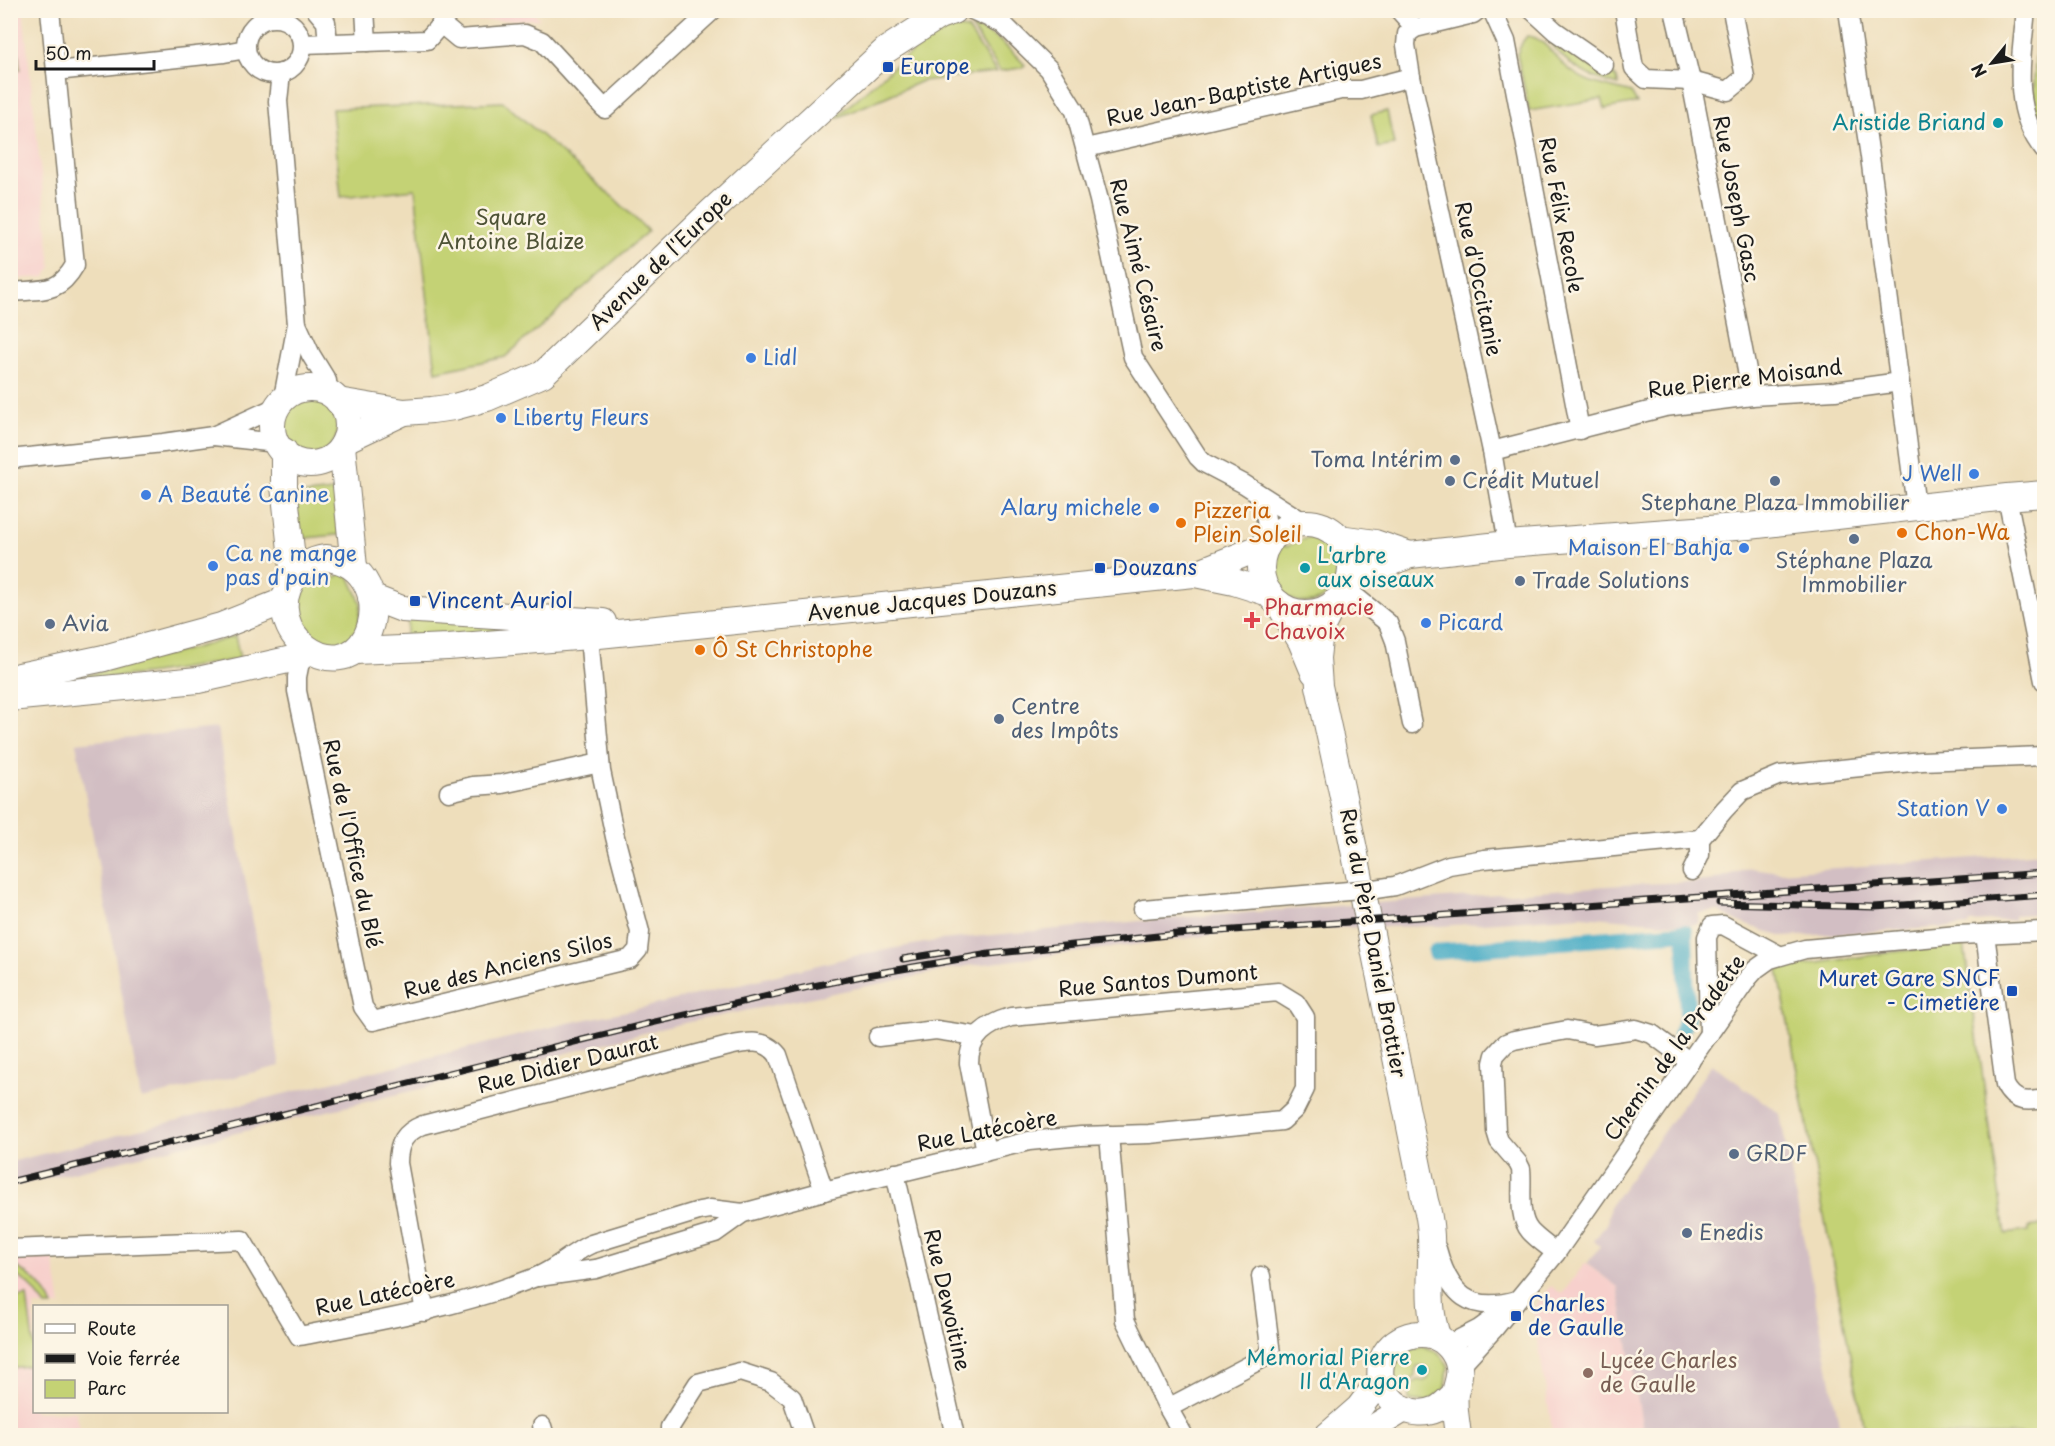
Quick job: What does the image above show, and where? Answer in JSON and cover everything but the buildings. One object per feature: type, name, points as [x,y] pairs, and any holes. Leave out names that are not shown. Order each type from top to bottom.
[{"type":"main road","name":"Avenue de l'Europe","points":[[886,50],[914,10]]},
{"type":"main road","points":[[953,11],[972,10]]},
{"type":"main road","name":"Avenue de l'Europe","points":[[333,397],[404,412],[454,407],[487,398],[543,374],[711,212],[886,50],[939,16],[953,11]]},
{"type":"main road","points":[[294,577],[280,447],[271,420],[280,403],[292,392],[305,388],[316,388],[333,397],[345,413],[347,426],[344,443],[354,567]]},
{"type":"main road","name":"Avenue de l'Europe","points":[[344,443],[404,412]]},
{"type":"main road","points":[[280,447],[300,462],[318,463],[336,454],[344,443]]},
{"type":"main road","points":[[1343,591],[1351,568],[1349,555],[1339,538],[1324,526],[1305,523],[1284,528],[1268,544],[1261,564],[1264,584],[1274,598],[1297,612],[1307,613],[1326,608],[1365,572],[1410,555],[1508,544],[1749,526],[2044,494]]},
{"type":"main road","points":[[1339,538],[1375,543],[1410,555]]},
{"type":"main road","name":"Avenue Jacques Douzans","points":[[355,651],[448,647],[589,636],[982,597],[1194,573],[1268,544]]},
{"type":"main road","points":[[10,698],[198,680],[304,653],[326,657],[346,655],[355,651],[363,642],[371,624],[371,597],[366,583],[354,567],[336,559],[316,559],[306,564],[288,587],[284,601],[289,627],[304,653]]},
{"type":"main road","name":"Avenue Jacques Douzans","points":[[1194,573],[1234,582],[1274,598]]},
{"type":"main road","name":"Rue du Père Daniel Brottier","points":[[1343,591],[1322,626],[1317,658],[1319,686],[1433,1234],[1431,1300],[1433,1324],[1443,1341]]},
{"type":"main road","name":"Avenue Jacques Douzans","points":[[371,597],[402,609],[669,627]]},
{"type":"main road","name":"Rue du Père Daniel Brottier","points":[[1274,598],[1301,641],[1319,686]]},
{"type":"main road","points":[[10,678],[104,658],[221,626],[284,601]]},
{"type":"main road","name":"Rue du Père Daniel Brottier","points":[[1402,1337],[1418,1299],[1426,1236],[1425,1201]]},
{"type":"main road","points":[[1442,1436],[1411,1411],[1388,1397],[1381,1379],[1381,1366],[1392,1344],[1402,1337],[1427,1334],[1443,1341],[1455,1355],[1460,1378],[1455,1394],[1458,1436]]},
{"type":"main road","points":[[1328,1436],[1359,1408],[1381,1379]]},
{"type":"main road","points":[[1360,1436],[1411,1411],[1437,1409],[1455,1394]]},
{"type":"street","points":[[10,292],[53,288],[66,281],[75,265],[50,10]]},
{"type":"street","points":[[316,10],[326,22],[328,43]]},
{"type":"street","points":[[365,10],[367,42]]},
{"type":"street","points":[[302,44],[427,40],[441,17],[459,39],[525,34],[543,41],[605,109],[712,10]]},
{"type":"street","name":"Rue Aimé Césaire","points":[[972,10],[1001,17],[1049,69],[1075,111],[1086,148],[1133,357],[1204,463],[1244,484],[1305,523]]},
{"type":"street","points":[[1399,10],[1415,28],[1473,14],[1478,10]]},
{"type":"street","name":"Rue Félix Recole","points":[[1492,10],[1506,41],[1580,430]]},
{"type":"street","points":[[1532,10],[1555,31],[1604,65]]},
{"type":"street","points":[[1624,10],[1634,68],[1646,79],[1691,81],[1728,91],[1745,77],[1732,10]]},
{"type":"street","name":"Rue Joseph Gasc","points":[[1674,10],[1691,81],[1752,396]]},
{"type":"street","points":[[1848,10],[1916,507]]},
{"type":"street","points":[[2026,10],[2019,83],[2027,124],[2044,150]]},
{"type":"street","points":[[268,14],[289,22],[299,32],[302,44],[300,57],[294,65],[281,73],[261,70],[249,58],[246,49],[250,32],[268,14]]},
{"type":"street","name":"Rue d'Occitanie","points":[[1415,28],[1407,34],[1406,45],[1411,77],[1492,451],[1508,544]]},
{"type":"street","points":[[56,70],[246,49]]},
{"type":"street","points":[[213,436],[280,403],[297,324],[278,101],[281,73]]},
{"type":"street","name":"Rue Jean-Baptiste Artigues","points":[[1086,148],[1341,90],[1360,90],[1411,77]]},
{"type":"street","points":[[297,324],[333,397]]},
{"type":"street","name":"Rue Pierre Moisand","points":[[1492,451],[1665,407],[1752,396],[1797,395],[1900,382]]},
{"type":"street","points":[[10,459],[213,436],[280,447]]},
{"type":"street","points":[[1259,495],[1265,512],[1268,544]]},
{"type":"street","points":[[2007,497],[2044,681]]},
{"type":"street","points":[[1343,591],[1388,623],[1395,641],[1412,723]]},
{"type":"street","name":"Rue des Anciens Silos","points":[[390,1018],[630,959],[638,950],[640,932],[615,837],[600,763],[589,636]]},
{"type":"street","name":"Rue de l'Office du Blé","points":[[304,653],[297,677],[297,691],[363,1007],[373,1021],[390,1018]]},
{"type":"street","points":[[1692,871],[1700,855],[1700,839],[1742,791],[1780,775],[2044,752]]},
{"type":"street","points":[[449,792],[473,786],[502,784],[600,763]]},
{"type":"street","points":[[1143,909],[1375,889],[1395,886],[1449,866],[1485,859],[1700,839]]},
{"type":"street","points":[[1709,1035],[1708,930],[1712,926],[1723,925],[1779,955]]},
{"type":"street","name":"Chemin de la Pradette","points":[[1459,1367],[1488,1337],[1556,1253],[1756,969],[1779,955],[1805,949],[2044,931]]},
{"type":"street","points":[[1985,934],[2005,1085],[2016,1099],[2027,1102],[2044,1099]]},
{"type":"street","name":"Rue Santos Dumont","points":[[976,1036],[990,1025],[1011,1017],[1278,992],[1296,1003],[1305,1017],[1305,1089],[1295,1109],[1282,1121],[1149,1134],[1109,1135]]},
{"type":"street","points":[[1556,1253],[1526,1226],[1521,1169],[1499,1141],[1496,1131],[1492,1072],[1495,1055],[1499,1049],[1514,1040],[1556,1031],[1568,1030],[1594,1035],[1636,1029],[1652,1034],[1690,1062]]},
{"type":"street","points":[[878,1036],[936,1030],[976,1036],[971,1045],[969,1063],[986,1152]]},
{"type":"street","name":"Rue Didier Daurat","points":[[425,1312],[398,1162],[398,1152],[404,1137],[423,1125],[729,1046],[760,1042],[774,1049],[778,1055],[824,1191]]},
{"type":"street","points":[[1109,1135],[1125,1320],[1168,1408],[1178,1434]]},
{"type":"street","name":"Rue Latécoère","points":[[10,1249],[242,1240],[299,1336],[425,1312],[538,1277],[596,1269],[715,1233],[743,1213],[896,1173],[1029,1141],[1109,1135]]},
{"type":"street","name":"Rue Dewoitine","points":[[896,1173],[955,1436]]},
{"type":"street","name":"Rue Latécoère","points":[[538,1277],[553,1269],[577,1250],[591,1244],[710,1209],[743,1213]]},
{"type":"street","points":[[1433,1234],[1443,1271],[1463,1297],[1485,1305],[1498,1305],[1517,1300]]},
{"type":"street","points":[[1168,1408],[1271,1354],[1261,1276]]},
{"type":"street","name":"Chemin de la Pradette","points":[[1443,1341],[1479,1329],[1517,1300]]},
{"type":"street","points":[[670,1436],[670,1427],[698,1383],[740,1372],[771,1382],[792,1398],[805,1436]]},
{"type":"shaded area","points":[[23,10],[51,267],[45,277],[11,279],[10,11]]},
{"type":"shaded area","points":[[473,11],[532,11],[540,19],[474,21]]},
{"type":"shaded area","points":[[217,728],[280,1066],[141,1099],[76,743]]},
{"type":"shaded area","points":[[2043,853],[2044,913],[2014,915],[2014,920],[1970,922],[1969,926],[1783,937],[1744,924],[1718,911],[1699,913],[1698,924],[1689,925],[1582,916],[1440,926],[1325,928],[1220,934],[967,966],[679,1024],[532,1062],[11,1187],[10,1162],[568,1023],[646,1007],[867,953],[941,940],[1162,919],[1622,885],[1709,881],[1751,868],[1780,872]]},
{"type":"shaded area","points":[[1712,1064],[1780,1114],[1841,1435],[1644,1435],[1618,1287],[1587,1264],[1600,1246],[1594,1241],[1607,1223],[1610,1206]]},
{"type":"shaded area","points":[[52,1249],[61,1305],[33,1305],[33,1413],[76,1413],[80,1435],[11,1436],[11,1253]]},
{"type":"shaded area","name":"Lycée Charles de Gaulle","points":[[1585,1263],[1618,1287],[1644,1435],[1553,1435],[1533,1310],[1551,1286],[1562,1294]]},
{"type":"green space","points":[[10,11],[14,11],[20,69],[11,70]]},
{"type":"green space","points":[[2038,11],[2044,11],[2044,140],[2035,121],[2033,102]]},
{"type":"green space","points":[[947,27],[968,29],[996,72],[922,81],[836,117],[901,60]]},
{"type":"green space","points":[[972,28],[995,37],[1025,65],[1021,68],[1000,71]]},
{"type":"green space","points":[[1554,34],[1611,72],[1619,85],[1598,79],[1571,64],[1549,41]]},
{"type":"green space","points":[[1527,36],[1542,42],[1563,64],[1580,77],[1631,93],[1637,103],[1605,109],[1602,99],[1529,111],[1517,54]]},
{"type":"green space","name":"Square Antoine Blaize","points":[[503,102],[615,199],[648,231],[505,357],[436,372],[415,189],[341,197],[332,109]]},
{"type":"green space","points":[[1387,111],[1394,145],[1378,148],[1371,115]]},
{"type":"green space","points":[[304,399],[316,399],[330,407],[338,421],[336,438],[330,447],[316,455],[304,455],[287,443],[282,433],[282,421],[294,404]]},
{"type":"green space","points":[[340,490],[345,534],[297,539],[292,496]]},
{"type":"green space","points":[[1312,535],[1326,543],[1335,554],[1338,566],[1337,578],[1332,590],[1323,598],[1311,602],[1296,601],[1286,596],[1277,586],[1273,578],[1272,562],[1282,544],[1287,547]]},
{"type":"green space","points":[[342,572],[350,578],[361,603],[358,630],[343,644],[332,646],[312,639],[298,618],[298,593],[313,573],[317,578],[337,577]]},
{"type":"green space","points":[[409,616],[577,624],[405,643]]},
{"type":"green space","points":[[235,636],[240,659],[154,673],[62,682],[192,649]]},
{"type":"green space","points":[[1964,944],[2005,1234],[2029,1231],[2029,1227],[2044,1225],[2044,1435],[1865,1435],[1778,969]]},
{"type":"green space","points":[[10,1264],[36,1281],[52,1305],[45,1305],[29,1284],[11,1272]]},
{"type":"green space","points":[[27,1296],[33,1342],[33,1365],[11,1368],[11,1299]]},
{"type":"green space","points":[[1423,1346],[1438,1352],[1448,1365],[1446,1388],[1427,1402],[1409,1400],[1409,1386],[1418,1380],[1428,1379],[1430,1372],[1425,1366],[1417,1367],[1415,1377],[1407,1383],[1394,1380],[1395,1367],[1400,1356],[1410,1349]]},
{"type":"waterway","points":[[1435,952],[1685,932],[1687,1017],[1680,1034]]},
{"type":"railway","points":[[10,1182],[651,1023],[867,975],[989,954],[1177,934],[2044,873]]},
{"type":"railway","points":[[1719,903],[1875,907],[2044,895]]},
{"type":"railway","points":[[903,959],[947,952]]},
{"type":"place","name":"Europe","points":[[888,67]]},
{"type":"place","name":"Aristide Briand","points":[[1998,123]]},
{"type":"place","name":"Lidl","points":[[751,358]]},
{"type":"place","name":"Liberty Fleurs","points":[[501,418]]},
{"type":"place","name":"Toma Intérim","points":[[1455,460]]},
{"type":"place","name":"J Well","points":[[1974,474]]},
{"type":"place","name":"Crédit Mutuel","points":[[1450,481]]},
{"type":"place","name":"Stephane Plaza Immobilier","points":[[1775,481]]},
{"type":"place","name":"A Beauté Canine","points":[[146,495]]},
{"type":"place","name":"Alary michele","points":[[1154,508]]},
{"type":"place","name":"Pizzeria Plein Soleil","points":[[1181,523]]},
{"type":"place","name":"Chon-Wa","points":[[1902,533]]},
{"type":"place","name":"Stéphane Plaza Immobilier","points":[[1854,539]]},
{"type":"place","name":"Maison El Bahja","points":[[1744,548]]},
{"type":"place","name":"Ca ne mange pas d'pain","points":[[213,566]]},
{"type":"place","name":"Douzans","points":[[1100,568]]},
{"type":"place","name":"L'arbre aux oiseaux","points":[[1305,568]]},
{"type":"place","name":"Trade Solutions","points":[[1520,581]]},
{"type":"place","name":"Vincent Auriol","points":[[415,601]]},
{"type":"place","name":"Pharmacie Chavoix","points":[[1252,620]]},
{"type":"place","name":"Picard","points":[[1426,623]]},
{"type":"place","name":"Avia","points":[[50,624]]},
{"type":"place","name":"Ô St Christophe","points":[[700,650]]},
{"type":"place","name":"Centre des Impôts","points":[[999,719]]},
{"type":"place","name":"Station V","points":[[2002,809]]},
{"type":"place","name":"Muret Gare SNCF - Cimetière","points":[[2012,991]]},
{"type":"place","name":"GRDF","points":[[1734,1154]]},
{"type":"place","name":"Enedis","points":[[1687,1233]]},
{"type":"place","name":"Charles de Gaulle","points":[[1516,1316]]},
{"type":"place","name":"Mémorial Pierre II d'Aragon","points":[[1422,1370]]},
{"type":"place","name":"Lycée Charles de Gaulle","points":[[1588,1373]]}]
